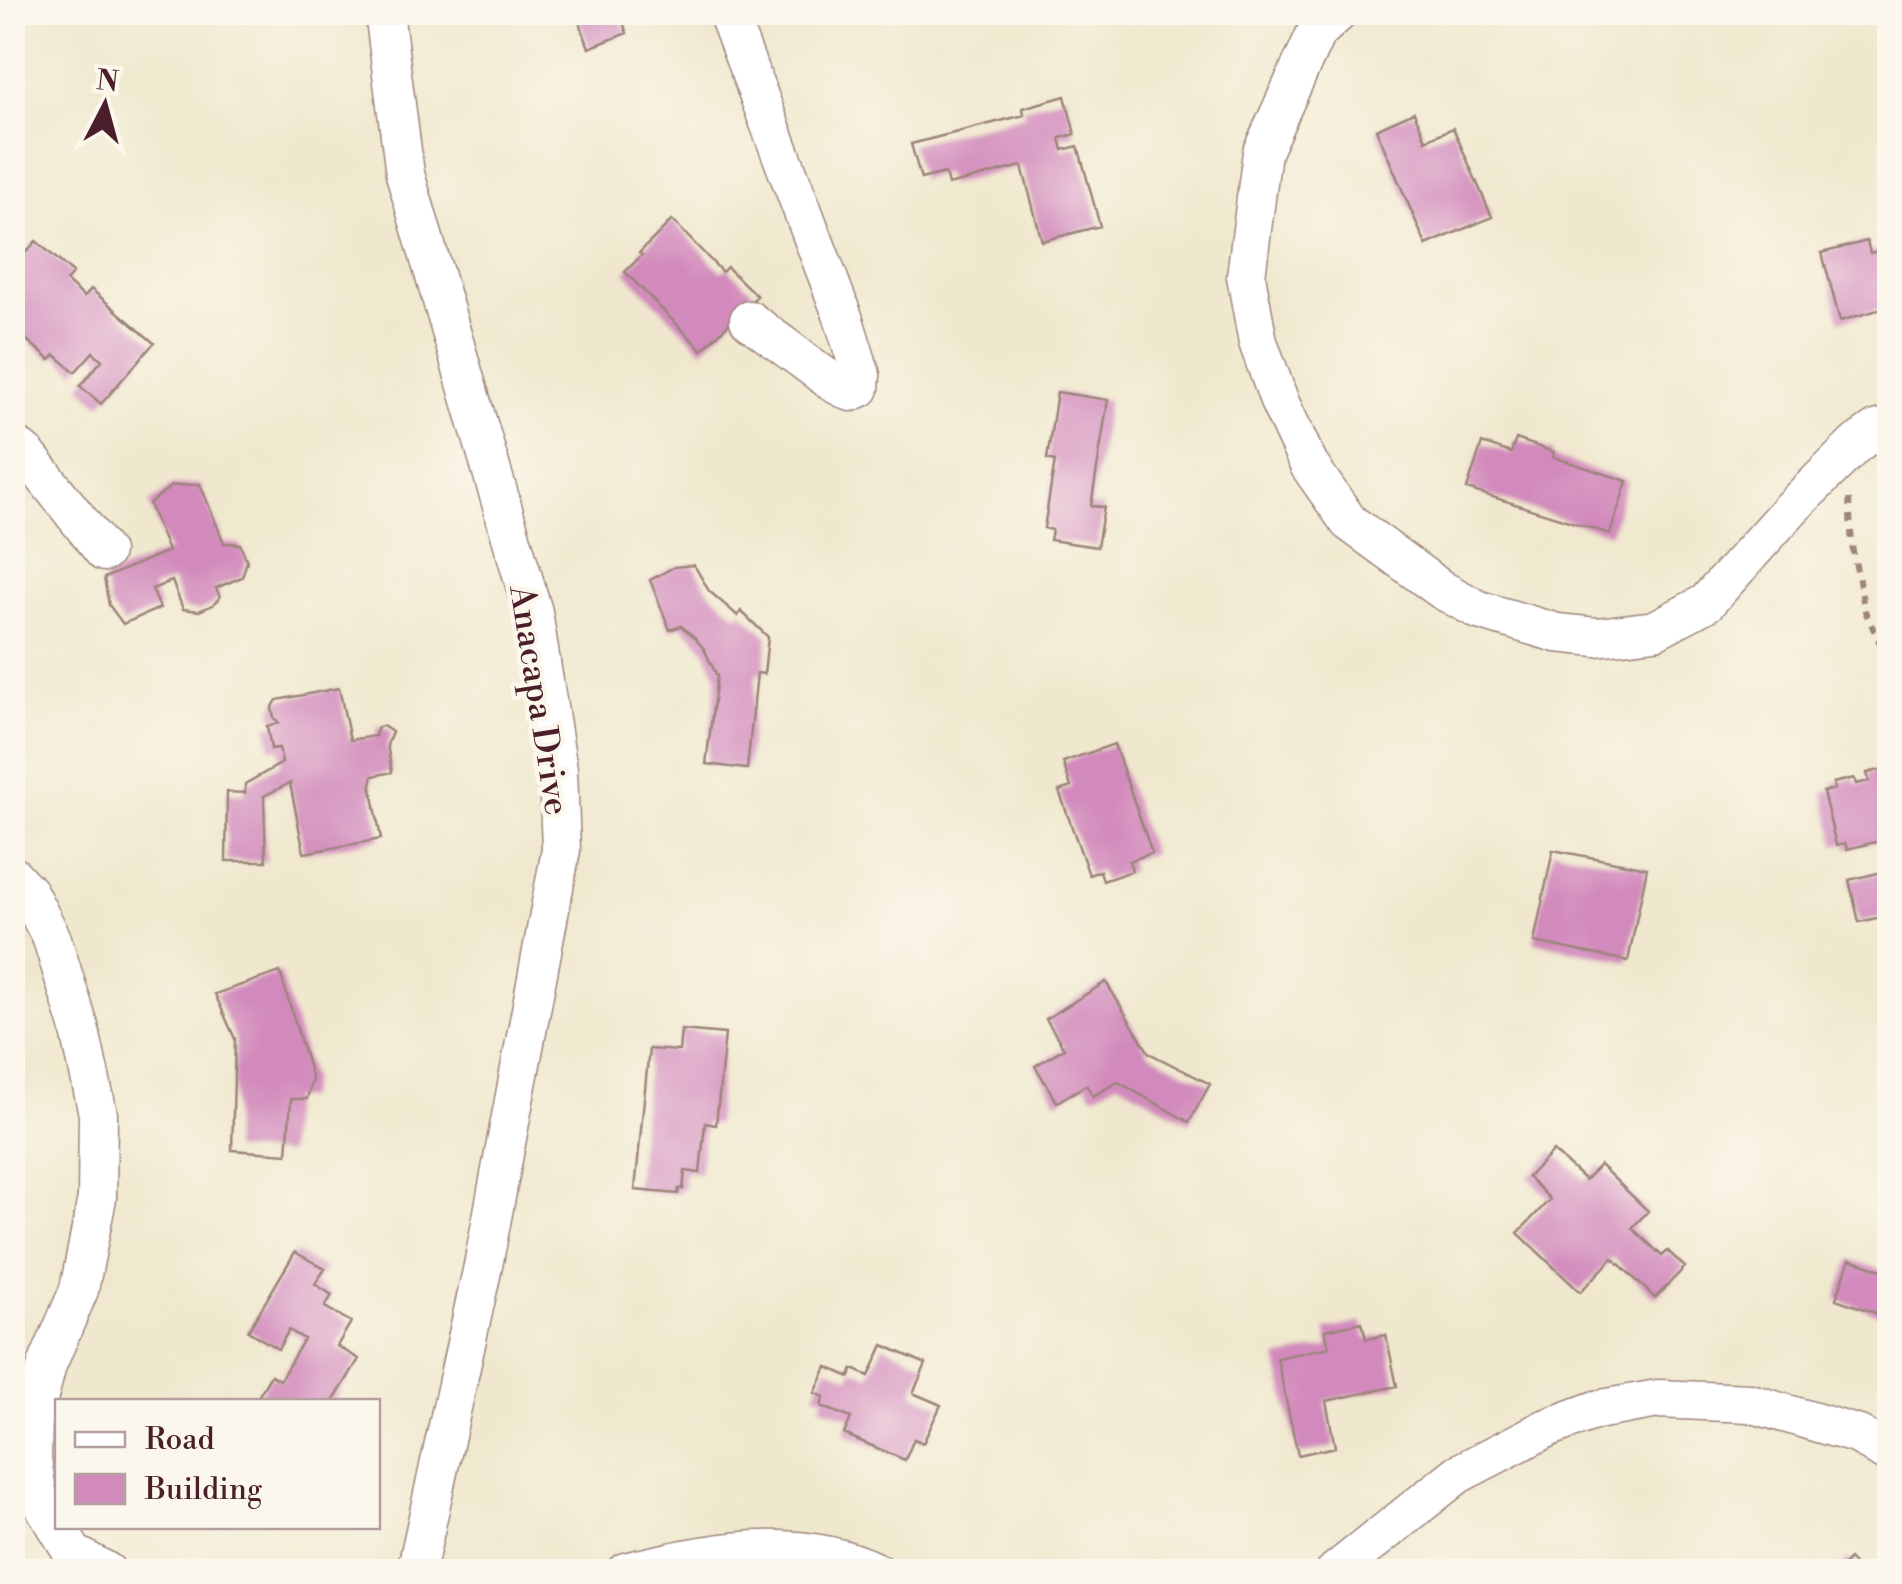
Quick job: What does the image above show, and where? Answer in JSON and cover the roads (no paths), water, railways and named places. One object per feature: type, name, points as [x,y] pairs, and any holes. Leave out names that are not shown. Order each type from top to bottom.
[{"type":"street","name":"Anacapa Drive","points":[[384,12],[405,174],[533,612],[558,770],[561,850],[483,1266],[416,1572]]},
{"type":"street","points":[[727,12],[842,317],[861,376],[860,388],[851,392],[834,384],[749,320]]},
{"type":"street","points":[[1339,12],[1316,32],[1262,152],[1246,276],[1258,342],[1280,403],[1309,465],[1349,522],[1442,590],[1480,610],[1556,633],[1597,636],[1654,630],[1706,604],[1790,508],[1856,444],[1876,430],[1890,426]]},
{"type":"street","points":[[12,443],[28,456],[104,552]]},
{"type":"street","points":[[12,876],[28,892],[52,939],[80,1026],[98,1114],[97,1198],[79,1290],[47,1365],[34,1420],[32,1460],[38,1496],[55,1524]]},
{"type":"street","points":[[1335,1572],[1458,1474],[1547,1428],[1596,1410],[1658,1400],[1750,1404],[1859,1435],[1890,1455]]},
{"type":"street","points":[[58,1529],[72,1553],[108,1572]]},
{"type":"street","points":[[625,1572],[694,1556],[778,1548],[816,1550],[876,1572]]}]
